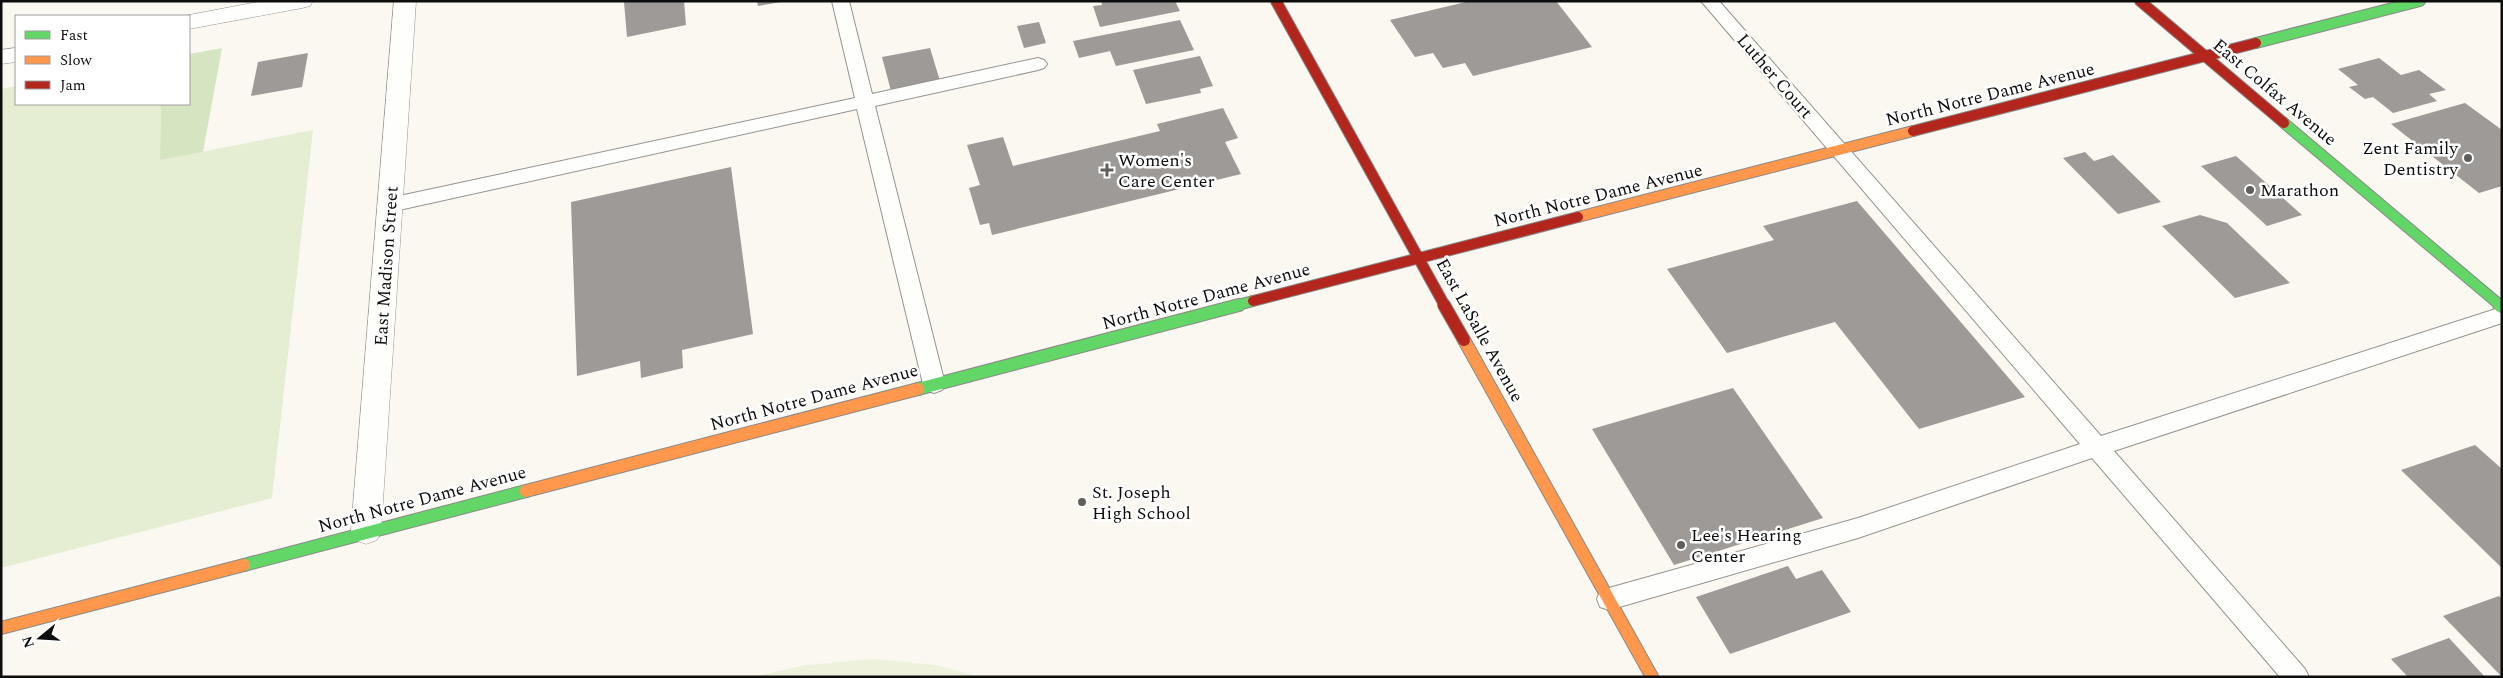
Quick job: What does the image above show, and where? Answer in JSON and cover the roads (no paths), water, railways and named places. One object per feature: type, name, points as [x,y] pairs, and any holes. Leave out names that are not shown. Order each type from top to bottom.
[{"type":"street","points":[[190,22],[302,1]]},
{"type":"street","name":"East Madison Street","points":[[366,531],[405,1]]},
{"type":"street","name":"East LaSalle Avenue","points":[[1276,1],[1652,677]]},
{"type":"street","name":"East Colfax Avenue","points":[[2140,1],[2502,307]]},
{"type":"street","name":"North Notre Dame Avenue","points":[[1,628],[366,531],[1419,258],[2420,1]]},
{"type":"street","points":[[1,58],[15,55]]},
{"type":"lane","points":[[840,1],[934,384]]},
{"type":"lane","name":"Luther Court","points":[[1709,1],[2296,677]]},
{"type":"lane","points":[[390,205],[1038,64]]},
{"type":"lane","points":[[1609,599],[1858,528],[2233,401],[2502,315]]},
{"type":"place","name":"Zent Family Dentistry","points":[[2468,158]]},
{"type":"place","name":"Women's Care Center","points":[[1107,170]]},
{"type":"place","name":"Marathon","points":[[2250,190]]},
{"type":"place","name":"St. Joseph High School","points":[[1082,502]]},
{"type":"place","name":"Lee's Hearing Center","points":[[1681,545]]}]
